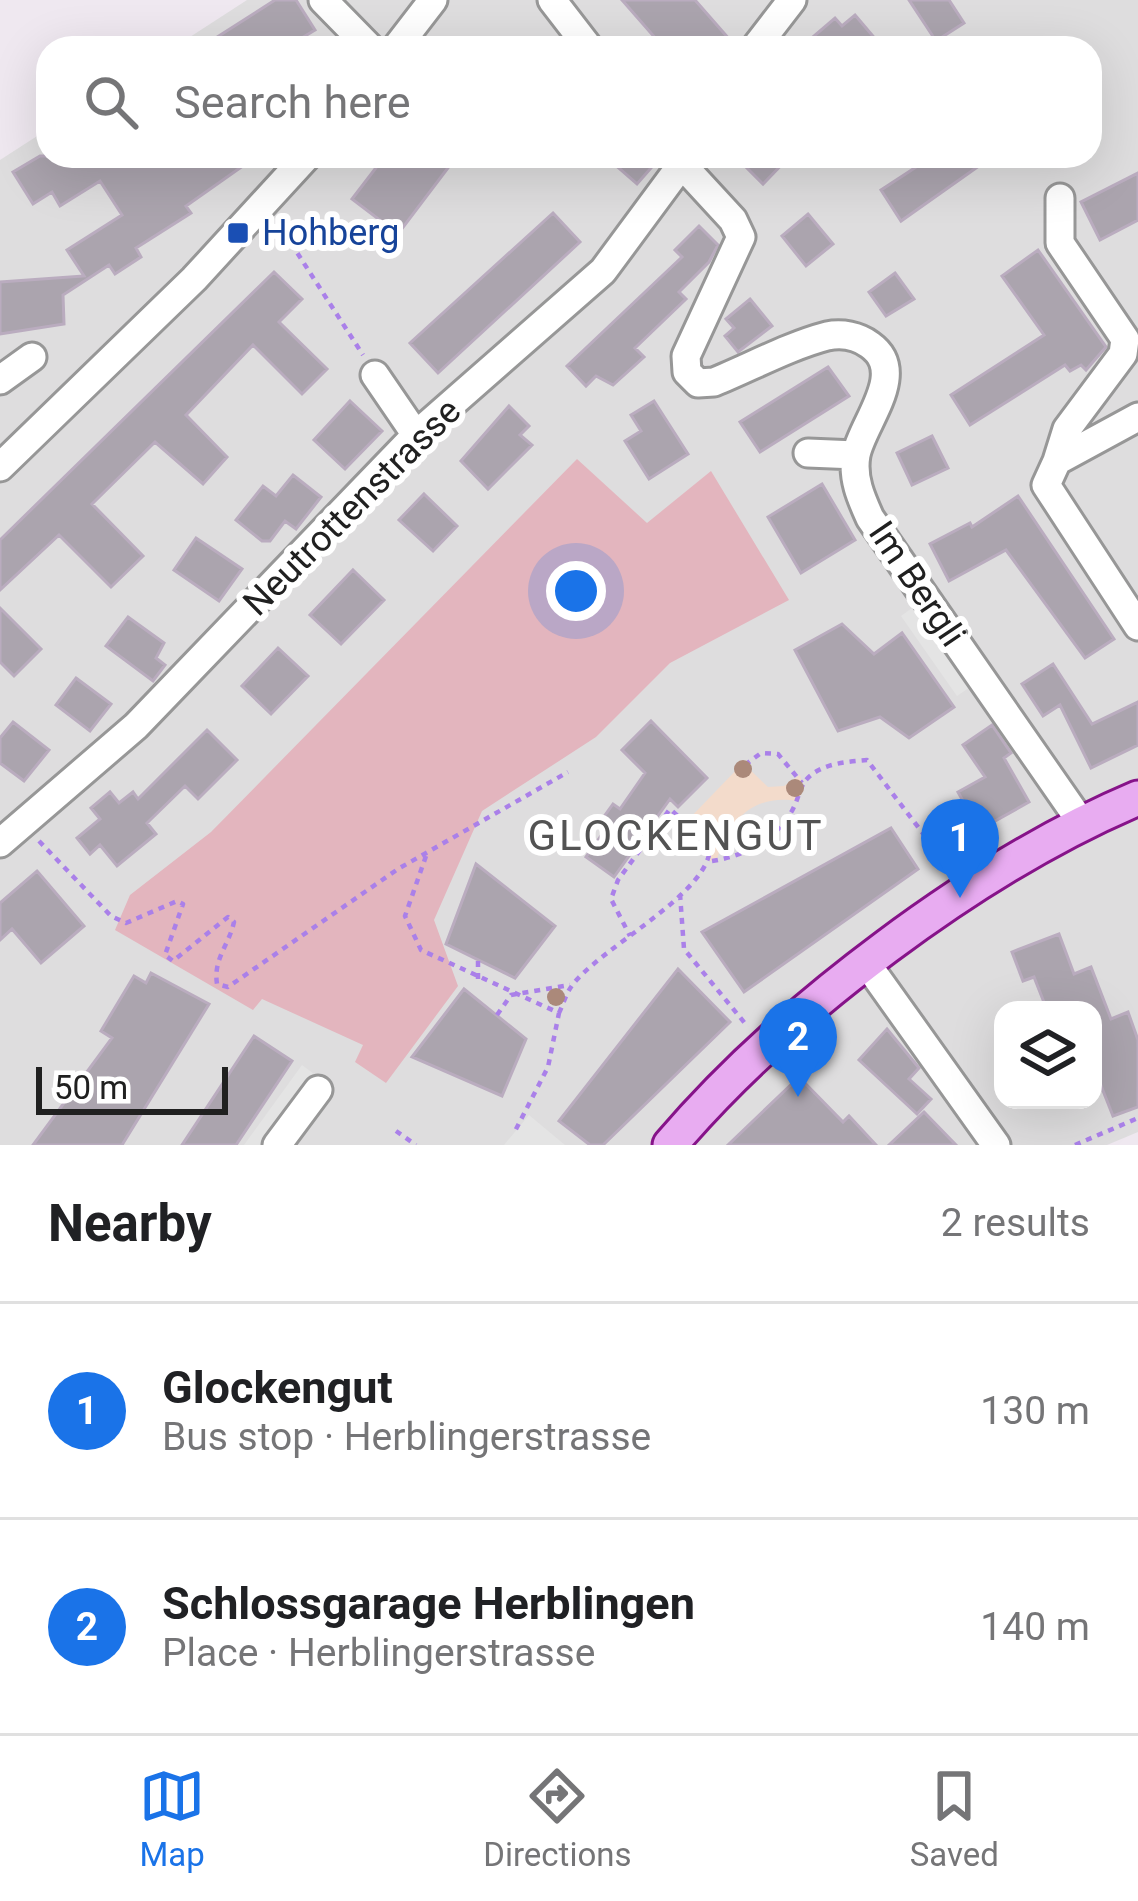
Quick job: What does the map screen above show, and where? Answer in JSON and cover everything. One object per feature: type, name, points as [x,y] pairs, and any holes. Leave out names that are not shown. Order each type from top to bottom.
[{"type":"main road","points":[[682,1140],[767,1049],[867,964],[1081,822],[1138,798]]},
{"type":"street","points":[[323,0],[358,36]]},
{"type":"street","points":[[405,36],[433,0]]},
{"type":"street","points":[[552,0],[580,36]]},
{"type":"street","points":[[764,36],[792,0]]},
{"type":"street","points":[[0,467],[297,168]]},
{"type":"street","name":"Neutrottenstrasse","points":[[0,843],[136,726],[416,435],[603,272],[676,168]]},
{"type":"street","points":[[690,168],[733,220],[741,237],[686,356],[687,372],[698,383],[714,382],[829,335],[858,336],[877,350],[885,372],[881,398],[856,454],[808,453]]},
{"type":"street","points":[[1060,198],[1060,242],[1125,339],[1123,354],[1067,429],[1046,485],[1134,614]]},
{"type":"street","points":[[0,380],[32,357]]},
{"type":"street","points":[[375,374],[416,435]]},
{"type":"street","points":[[1057,460],[1138,417]]},
{"type":"street","name":"Im Bergli","points":[[856,454],[856,488],[870,518],[1081,822]]},
{"type":"street","points":[[867,964],[996,1145]]},
{"type":"street","points":[[278,1145],[318,1090]]},
{"type":"path","points":[[266,203],[375,374]]},
{"type":"path","points":[[745,765],[761,753],[778,754],[802,783]]},
{"type":"path","points":[[514,1133],[548,1066],[559,1013],[572,985],[680,894],[709,861],[745,853],[771,838],[790,814],[802,783],[832,764],[867,760],[966,894]]},
{"type":"path","points":[[23,824],[111,916],[126,923],[177,901],[183,904],[164,956],[173,962],[228,917],[234,922],[232,933],[215,970],[218,984],[228,987],[427,853],[568,772]]},
{"type":"path","points":[[630,936],[610,899],[618,880],[670,809],[710,845],[709,861]]},
{"type":"path","points":[[427,853],[407,902],[410,933],[438,962],[512,995],[545,1003],[559,1013]]},
{"type":"path","points":[[680,894],[684,949],[767,1049]]},
{"type":"path","points":[[478,961],[478,979]]},
{"type":"path","points":[[497,1015],[512,995],[572,985]]},
{"type":"path","points":[[1076,1145],[1138,1118]]},
{"type":"path","points":[[396,1130],[416,1145]]},
{"type":"shaded area","points":[[247,0],[1138,0],[1138,1132],[1107,1145],[0,1145],[0,160],[36,137],[36,168],[1102,168],[1102,36],[192,36]]},
{"type":"shaded area","points":[[577,459],[647,523],[711,471],[789,600],[670,663],[596,737],[482,811],[434,920],[458,986],[386,1083],[355,1062],[363,1045],[262,999],[253,1010],[115,930],[130,895],[211,832]]},
{"type":"shaded area","points":[[919,603],[976,683],[957,696],[901,616]]},
{"type":"shaded area","points":[[743,763],[768,787],[784,786],[800,775],[803,790],[797,801],[768,801],[745,813],[727,833],[717,860],[709,861],[710,845],[686,822]]},
{"type":"shaded area","points":[[302,1065],[318,1077],[268,1145],[244,1145]]},
{"type":"shaded area","points":[[529,1115],[565,1145],[504,1145]]},
{"type":"building","points":[[275,0],[296,0],[315,30],[305,36],[219,36]]},
{"type":"building","points":[[622,0],[695,0],[726,36],[654,36]]},
{"type":"building","points":[[909,0],[949,0],[964,23],[944,36],[933,36]]},
{"type":"building","points":[[855,15],[873,36],[814,36],[835,18],[842,26]]},
{"type":"building","points":[[36,158],[36,168],[240,168],[186,206],[191,213],[136,248],[141,257],[115,274],[109,265],[63,295],[64,324],[0,334],[0,282],[84,276],[67,250],[122,215],[100,181],[60,206],[52,192],[33,204],[13,172]]},
{"type":"building","points":[[376,168],[448,168],[398,234],[352,199]]},
{"type":"building","points":[[619,168],[651,168],[637,184]]},
{"type":"building","points":[[747,168],[778,168],[763,184]]},
{"type":"building","points":[[915,168],[976,168],[901,221],[881,190]]},
{"type":"building","points":[[1138,173],[1138,220],[1100,240],[1081,202]]},
{"type":"building","points":[[553,213],[580,242],[438,373],[410,343]]},
{"type":"building","points":[[808,214],[833,244],[806,266],[782,236]]},
{"type":"building","points":[[699,226],[718,245],[709,262],[679,292],[686,299],[635,348],[644,357],[613,385],[596,376],[586,386],[567,366],[682,257],[675,250]]},
{"type":"building","points":[[1038,250],[1106,347],[1086,370],[1081,365],[1070,371],[1065,365],[970,425],[951,395],[1044,335],[1002,276]]},
{"type":"building","points":[[274,272],[302,299],[279,322],[327,369],[302,394],[253,345],[186,415],[227,457],[203,484],[155,442],[92,504],[143,556],[111,587],[59,535],[0,590],[0,540]]},
{"type":"building","points":[[895,273],[914,299],[886,316],[869,292]]},
{"type":"building","points":[[750,299],[772,326],[738,352],[725,336],[734,328],[726,319]]},
{"type":"building","points":[[828,367],[849,396],[760,452],[740,422]]},
{"type":"building","points":[[350,401],[382,431],[345,469],[314,440]]},
{"type":"building","points":[[654,401],[688,454],[649,479],[625,441],[641,431],[631,415]]},
{"type":"building","points":[[509,406],[529,426],[520,435],[532,445],[488,489],[461,461]]},
{"type":"building","points":[[932,436],[948,468],[912,485],[897,453]]},
{"type":"building","points":[[293,475],[321,497],[296,529],[285,521],[270,541],[262,541],[236,520],[263,486],[276,496]]},
{"type":"building","points":[[822,484],[855,540],[801,573],[768,517]]},
{"type":"building","points":[[424,494],[457,526],[433,551],[399,520]]},
{"type":"building","points":[[1018,496],[1114,639],[1085,658],[1006,550],[949,581],[930,544],[970,523],[972,527]]},
{"type":"building","points":[[196,538],[242,569],[219,601],[174,570]]},
{"type":"building","points":[[353,570],[384,600],[341,644],[310,615]]},
{"type":"building","points":[[0,608],[41,649],[14,676],[0,662]]},
{"type":"building","points":[[128,617],[164,643],[156,658],[165,665],[153,681],[106,646]]},
{"type":"building","points":[[842,624],[874,654],[902,633],[954,707],[909,738],[880,717],[838,731],[795,650]]},
{"type":"building","points":[[278,648],[308,676],[271,714],[242,686]]},
{"type":"building","points":[[1053,664],[1092,724],[1138,702],[1138,745],[1091,768],[1060,705],[1043,716],[1022,684]]},
{"type":"building","points":[[76,678],[111,704],[90,731],[56,705]]},
{"type":"building","points":[[651,721],[707,778],[678,807],[670,799],[614,877],[586,857],[605,830],[598,825],[613,804],[620,809],[645,773],[622,750]]},
{"type":"building","points":[[13,722],[49,750],[24,781],[0,763],[0,738]]},
{"type":"building","points":[[992,725],[1011,753],[1004,758],[1029,802],[979,830],[958,792],[985,777],[963,745]]},
{"type":"building","points":[[207,730],[237,760],[198,799],[185,786],[147,823],[156,834],[117,866],[100,845],[90,854],[77,838],[100,819],[91,808],[110,792],[119,803],[133,792],[138,799]]},
{"type":"building","points":[[891,828],[918,869],[744,992],[702,932]]},
{"type":"building","points":[[476,864],[555,926],[515,978],[446,944]]},
{"type":"building","points":[[37,871],[84,926],[41,963],[12,929],[0,940],[0,903]]},
{"type":"building","points":[[1059,934],[1074,974],[1091,967],[1111,1019],[1128,1012],[1138,1040],[1138,1107],[1113,1116],[1102,1088],[1102,1001],[1043,1001],[1034,977],[1023,981],[1012,952]]},
{"type":"building","points":[[678,969],[730,1022],[603,1145],[590,1145],[559,1121]]},
{"type":"building","points":[[151,973],[209,1004],[122,1145],[33,1145],[112,1038],[101,1031],[134,976],[146,983]]},
{"type":"building","points":[[464,989],[526,1039],[502,1096],[412,1057]]},
{"type":"building","points":[[887,1029],[919,1068],[909,1079],[931,1099],[917,1114],[859,1060]]},
{"type":"building","points":[[254,1036],[292,1061],[236,1145],[182,1145]]},
{"type":"building","points":[[799,1077],[843,1122],[849,1116],[876,1145],[728,1145]]},
{"type":"building","points":[[924,1112],[956,1145],[889,1145]]},
{"type":"place","name":"Hohberg","points":[[238,233]]},
{"type":"place","name":"Glockengut","points":[[960,898]]},
{"type":"place","name":"Schlossgarage Herblingen","points":[[798,1097]]},
{"type":"district","name":"GLOCKENGUT","points":[[676,835]]}]
